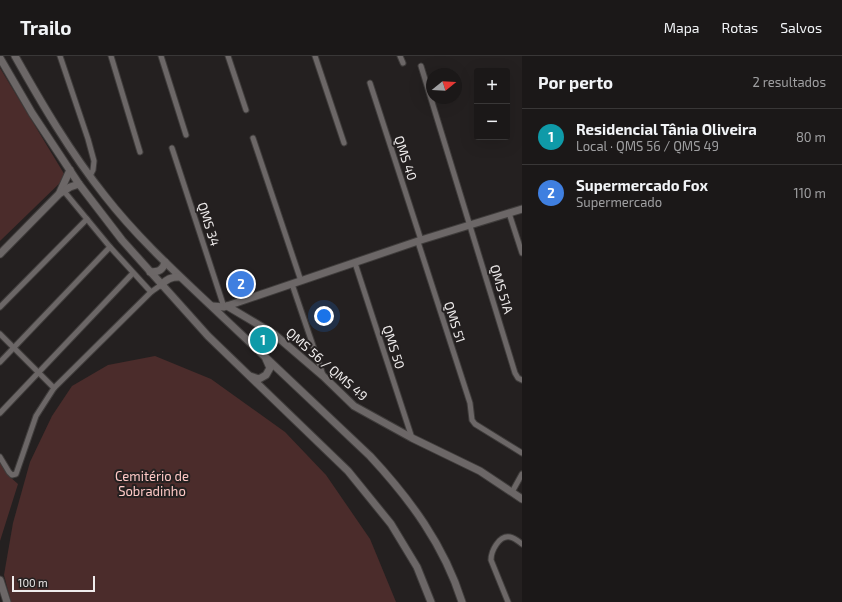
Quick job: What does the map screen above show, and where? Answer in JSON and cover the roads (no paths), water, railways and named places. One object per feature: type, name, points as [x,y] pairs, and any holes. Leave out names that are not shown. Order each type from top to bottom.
[{"type":"main road","points":[[15,56],[73,154],[110,202],[179,276],[370,456],[392,479],[412,504],[434,537],[462,602]]},
{"type":"main road","points":[[0,58],[32,113],[79,184],[122,240],[208,336],[348,471],[391,524],[416,567],[431,602]]},
{"type":"main road","points":[[32,113],[44,107]]},
{"type":"main road","points":[[62,191],[70,170]]},
{"type":"main road","points":[[0,254],[62,191],[79,184]]},
{"type":"main road","points":[[212,306],[226,306],[522,208]]},
{"type":"main road","points":[[150,272],[160,271],[165,262]]},
{"type":"main road","points":[[161,285],[167,279],[179,276]]},
{"type":"main road","points":[[226,306],[226,320]]},
{"type":"main road","name":"QMS 56 / QMS 49","points":[[226,306],[274,334],[323,376],[354,406],[412,438],[480,471],[522,499]]},
{"type":"main road","points":[[248,375],[259,379],[266,375],[270,368],[265,357]]},
{"type":"main road","points":[[0,580],[7,602]]},
{"type":"street","points":[[60,56],[94,160],[90,176]]},
{"type":"street","points":[[111,56],[140,152]]},
{"type":"street","points":[[161,56],[186,135]]},
{"type":"street","points":[[228,56],[246,110]]},
{"type":"street","points":[[315,56],[344,144]]},
{"type":"street","points":[[400,56],[403,63]]},
{"type":"street","name":"QMS 51A","points":[[421,66],[471,224],[515,373],[518,378],[522,380]]},
{"type":"street","name":"QMS 40","points":[[370,83],[419,241]]},
{"type":"street","points":[[253,138],[301,281]]},
{"type":"street","name":"QMS 34","points":[[172,148],[226,306]]},
{"type":"street","points":[[62,191],[150,292]]},
{"type":"street","points":[[509,212],[522,253]]},
{"type":"street","points":[[0,307],[86,219]]},
{"type":"street","name":"QMS 51","points":[[419,241],[471,410],[472,420],[475,424],[522,453]]},
{"type":"street","points":[[0,362],[110,247]]},
{"type":"street","name":"QMS 50","points":[[355,263],[412,438]]},
{"type":"street","points":[[0,413],[134,273]]},
{"type":"street","points":[[292,284],[323,376]]},
{"type":"street","points":[[0,457],[9,472],[12,475],[16,474],[36,416],[54,388],[150,292],[161,285]]},
{"type":"street","points":[[0,334],[54,388]]},
{"type":"street","points":[[512,492],[522,474]]},
{"type":"street","points":[[508,602],[491,560],[491,556],[502,539],[508,537],[514,538],[522,544]]},
{"type":"place","name":"Supermercado Fox","points":[[241,284]]},
{"type":"place","name":"Residencial Tânia Oliveira","points":[[263,340]]},
{"type":"park label","name":"Cemitério de Sobradinho","points":[[152,484]]}]
